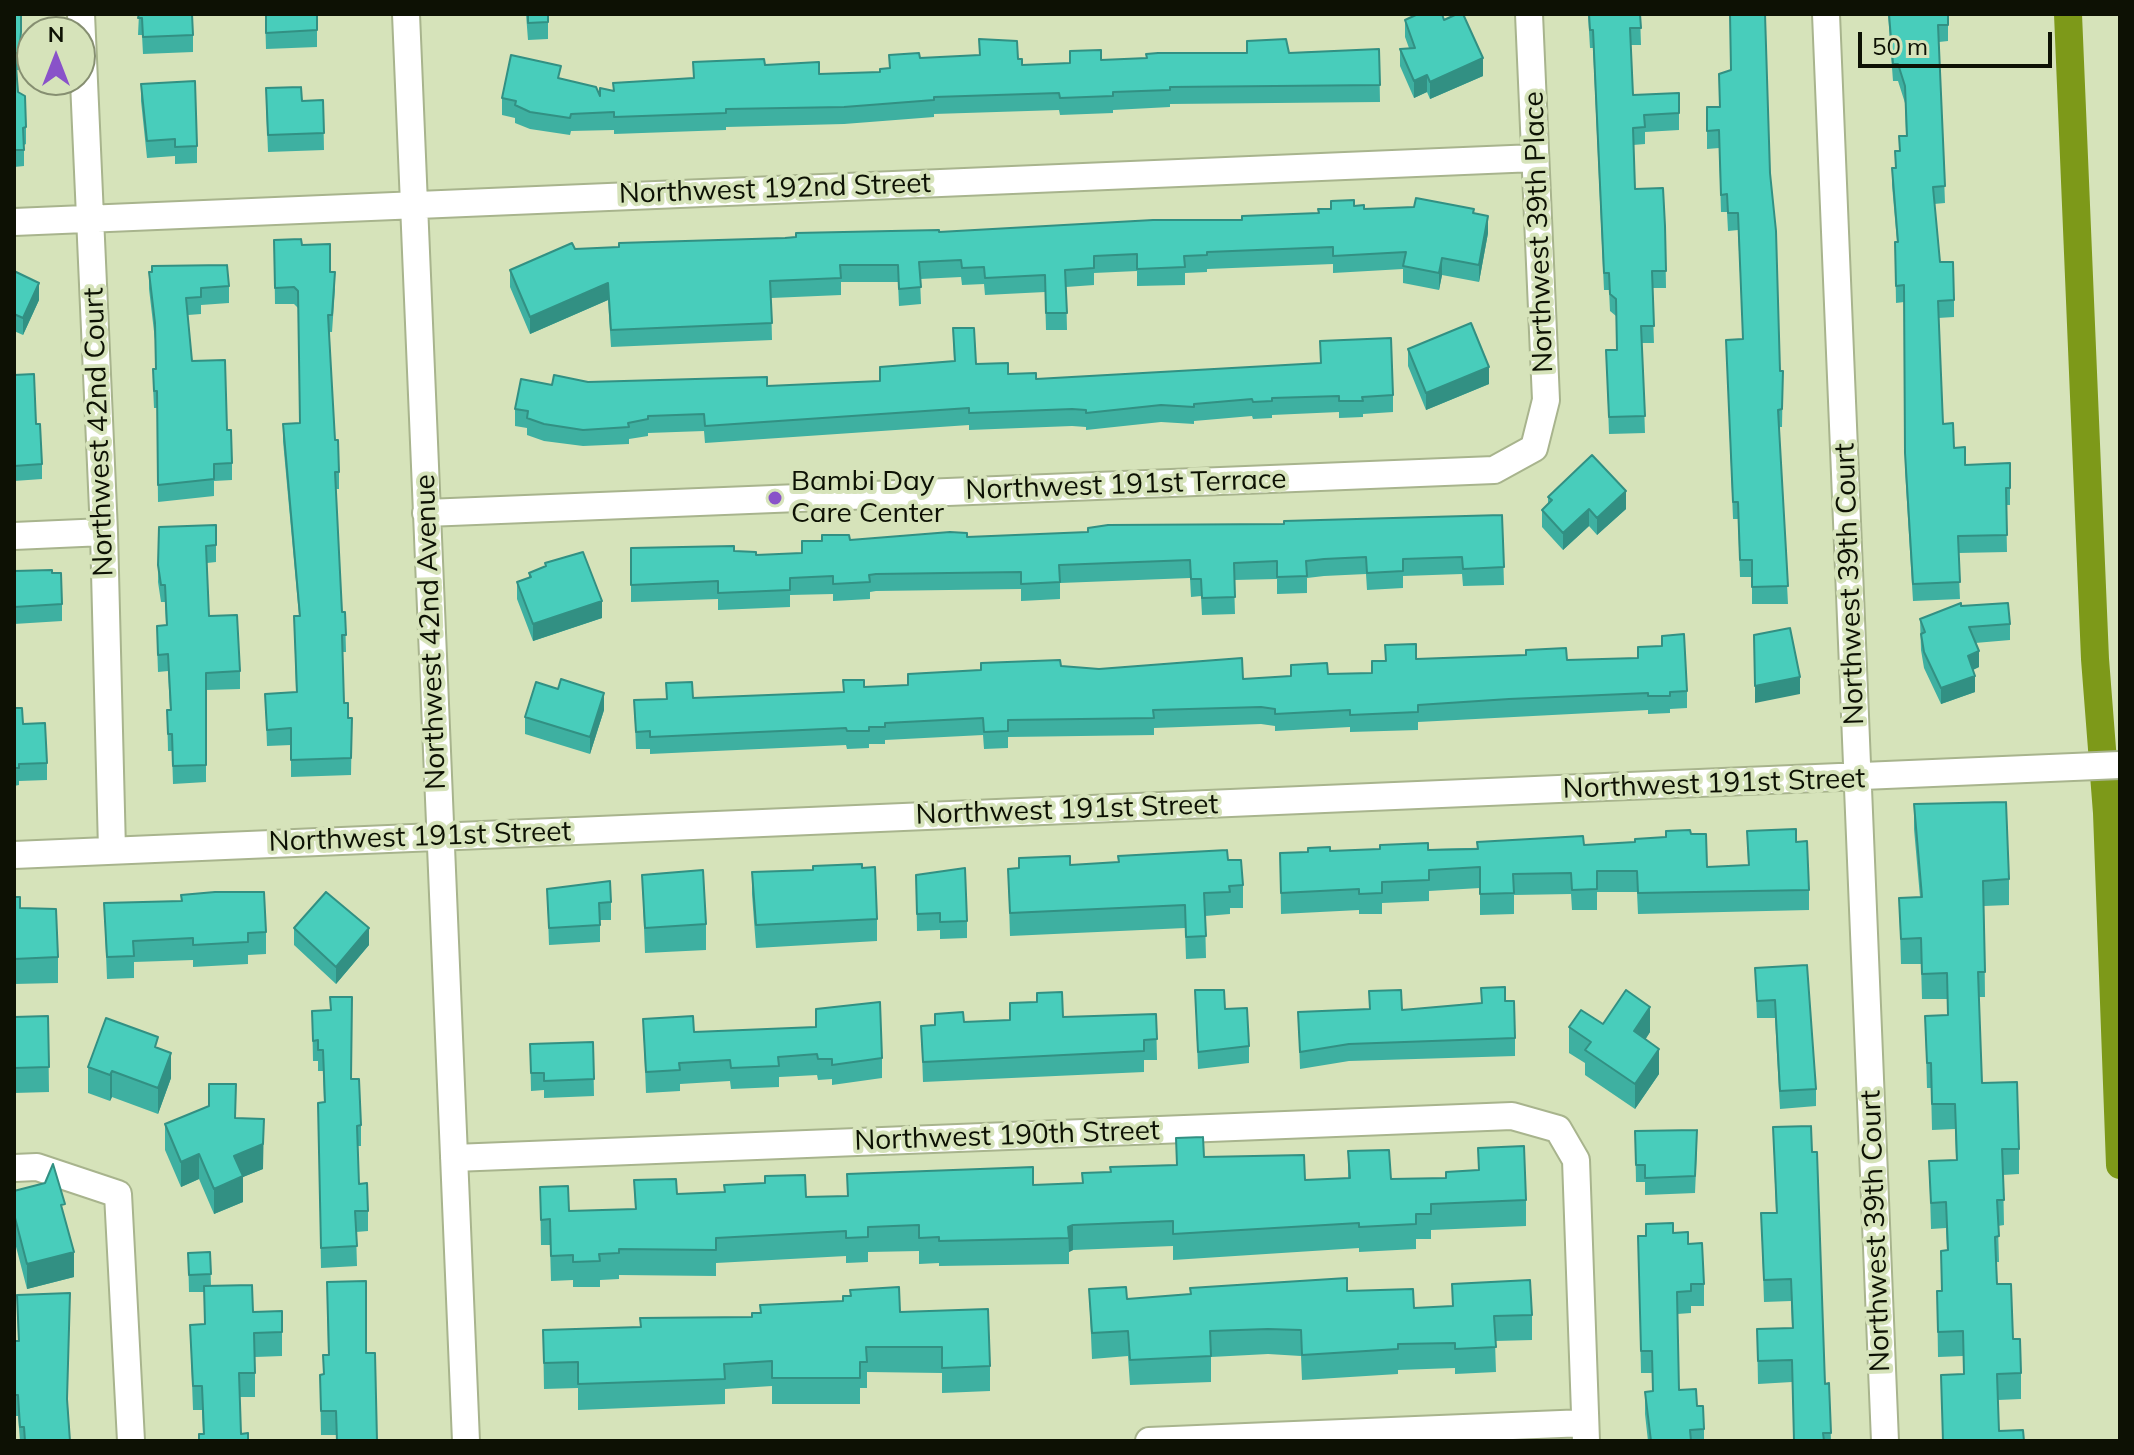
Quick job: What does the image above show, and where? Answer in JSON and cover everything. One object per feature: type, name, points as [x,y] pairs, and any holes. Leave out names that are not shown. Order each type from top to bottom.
[{"type":"street","name":"Northwest 42nd Court","points":[[81,14],[104,532],[112,850]]},
{"type":"street","name":"Northwest 42nd Avenue","points":[[406,14],[466,1441]]},
{"type":"street","name":"Northwest 39th Place","points":[[1529,14],[1546,400],[1534,448]]},
{"type":"street","name":"Northwest 39th Court","points":[[1826,14],[1885,1441]]},
{"type":"street","name":"Northwest 192nd Street","points":[[14,222],[1535,158]]},
{"type":"street","name":"Northwest 191st Terrace","points":[[426,513],[1494,470],[1534,448]]},
{"type":"street","points":[[14,536],[104,532]]},
{"type":"street","name":"Northwest 191st Street","points":[[14,855],[2120,765]]},
{"type":"street","name":"Northwest 190th Street","points":[[454,1158],[1512,1116],[1558,1129],[1576,1160],[1586,1432]]},
{"type":"street","points":[[14,1168],[37,1167],[118,1194],[131,1441]]},
{"type":"street","points":[[1149,1441],[1586,1432]]},
{"type":"building","points":[[14,14],[21,14],[16,16],[16,96],[25,96],[26,127],[23,128],[24,150],[14,150]]},
{"type":"building","points":[[139,14],[192,14],[193,35],[143,37]]},
{"type":"building","points":[[266,14],[317,14],[317,30],[266,33]]},
{"type":"building","points":[[528,14],[548,14],[548,22],[528,23]]},
{"type":"building","points":[[1418,14],[1442,14],[1444,20],[1463,14],[1483,58],[1430,82],[1427,75],[1414,81],[1400,49],[1415,48],[1405,20]]},
{"type":"building","points":[[1589,14],[1640,14],[1641,28],[1630,28],[1633,95],[1679,93],[1679,113],[1644,115],[1645,127],[1633,128],[1635,189],[1663,188],[1665,226],[1666,271],[1652,271],[1654,326],[1641,326],[1645,416],[1609,417],[1606,350],[1617,350],[1616,299],[1610,294],[1609,273],[1604,273],[1593,30],[1590,30]]},
{"type":"building","points":[[1730,14],[1765,14],[1770,173],[1776,231],[1780,371],[1783,371],[1782,409],[1778,410],[1788,586],[1752,587],[1752,560],[1740,560],[1738,502],[1733,502],[1726,340],[1743,339],[1738,213],[1728,213],[1727,194],[1721,195],[1719,130],[1707,131],[1707,107],[1720,107],[1719,74],[1731,70]]},
{"type":"building","points":[[1889,14],[1948,14],[1948,25],[1938,25],[1945,186],[1933,187],[1940,262],[1953,262],[1954,300],[1938,301],[1943,424],[1953,423],[1954,448],[1965,447],[1965,465],[2010,463],[2010,488],[2006,488],[2007,535],[1958,536],[1960,582],[1913,584],[1905,453],[1904,285],[1896,286],[1895,242],[1898,242],[1892,168],[1896,168],[1895,151],[1900,151],[1899,136],[1907,136],[1905,86],[1898,64],[1893,64]]},
{"type":"building","points":[[979,39],[1017,41],[1018,59],[1022,59],[1022,65],[1070,63],[1070,51],[1101,50],[1101,60],[1147,58],[1146,54],[1158,53],[1247,53],[1247,41],[1286,39],[1289,53],[1379,49],[1380,85],[1170,87],[1170,90],[1113,92],[1113,96],[1060,98],[1059,93],[934,97],[934,100],[844,107],[726,109],[726,113],[614,117],[614,112],[571,114],[570,118],[530,112],[515,105],[516,101],[502,98],[511,55],[561,66],[558,78],[596,87],[600,96],[600,88],[614,91],[613,83],[694,78],[693,62],[764,59],[765,65],[819,62],[819,74],[880,72],[880,69],[890,68],[889,55],[919,53],[920,58],[980,55]]},
{"type":"building","points":[[195,81],[197,146],[175,147],[175,139],[147,141],[141,84]]},
{"type":"building","points":[[301,87],[302,101],[323,100],[324,133],[268,135],[266,88]]},
{"type":"building","points":[[1416,198],[1474,209],[1473,213],[1488,216],[1479,265],[1442,258],[1439,273],[1403,266],[1406,252],[1333,256],[1333,247],[1207,252],[1207,255],[1184,256],[1185,267],[1137,269],[1137,254],[1094,256],[1094,268],[1065,270],[1067,313],[1046,313],[1045,275],[985,278],[984,267],[962,268],[961,260],[919,262],[921,287],[899,289],[898,265],[840,265],[841,278],[770,281],[772,323],[611,330],[608,283],[530,317],[510,270],[572,243],[575,249],[619,247],[619,243],[785,238],[796,237],[796,233],[939,232],[1153,220],[1242,220],[1242,216],[1319,213],[1318,209],[1331,209],[1331,201],[1354,200],[1354,206],[1364,205],[1364,209],[1414,207]]},
{"type":"building","points":[[301,239],[302,245],[330,244],[330,272],[335,272],[332,315],[328,315],[335,440],[338,440],[339,472],[335,472],[342,612],[345,612],[346,635],[342,635],[344,703],[348,703],[348,718],[352,718],[351,758],[291,760],[291,728],[267,730],[265,694],[297,692],[294,616],[300,616],[283,424],[300,423],[298,291],[294,287],[275,288],[274,240]]},
{"type":"building","points":[[227,265],[229,286],[201,288],[201,297],[186,298],[192,361],[225,360],[227,430],[231,430],[232,463],[214,464],[214,479],[158,485],[157,391],[154,391],[153,369],[156,369],[155,323],[149,272],[152,272],[152,266]]},
{"type":"building","points":[[14,271],[39,283],[23,318],[14,314]]},
{"type":"building","points":[[1471,323],[1489,367],[1426,393],[1408,349]]},
{"type":"building","points":[[953,328],[974,328],[976,364],[1008,363],[1008,374],[1036,373],[1036,379],[1321,363],[1320,341],[1391,338],[1393,395],[1362,397],[1363,401],[1339,401],[1339,396],[1272,398],[1272,401],[1253,402],[1252,399],[1194,404],[1194,407],[1161,405],[1086,413],[1086,410],[1072,409],[969,413],[969,408],[705,426],[704,414],[648,416],[648,419],[628,423],[629,427],[583,430],[544,424],[527,418],[528,411],[515,409],[521,379],[552,385],[554,375],[588,382],[767,377],[767,386],[880,381],[880,367],[955,361]]},
{"type":"building","points":[[34,374],[36,424],[40,424],[42,464],[14,466],[14,375]]},
{"type":"building","points":[[1592,455],[1626,491],[1597,518],[1589,509],[1563,533],[1542,510],[1552,500],[1548,497]]},
{"type":"building","points":[[1502,515],[1504,567],[1463,569],[1462,557],[1403,559],[1403,571],[1367,573],[1366,557],[1306,561],[1307,576],[1277,577],[1277,561],[1234,563],[1235,597],[1202,598],[1201,579],[1191,579],[1190,560],[1059,565],[1060,582],[1021,584],[1021,572],[876,574],[869,575],[870,582],[833,584],[833,576],[790,578],[790,590],[718,593],[718,581],[631,585],[631,548],[734,546],[734,551],[756,552],[756,555],[802,553],[802,541],[822,541],[822,535],[849,535],[850,540],[950,532],[967,533],[967,537],[1088,532],[1088,528],[1108,525],[1284,524],[1284,521]]},
{"type":"building","points":[[216,525],[216,545],[206,546],[209,616],[237,615],[240,671],[206,673],[206,765],[173,766],[172,734],[168,734],[167,710],[171,710],[168,654],[158,655],[157,626],[167,625],[165,585],[161,585],[158,565],[159,527]]},
{"type":"building","points":[[583,552],[602,601],[533,624],[517,582],[531,577],[529,573],[546,566],[545,563]]},
{"type":"building","points":[[52,570],[52,573],[61,573],[62,604],[14,607],[14,571]]},
{"type":"building","points":[[1961,603],[1961,606],[2008,603],[2010,624],[1969,627],[1979,651],[1968,656],[1975,676],[1941,688],[1924,652],[1921,634],[1925,632],[1920,619]]},
{"type":"building","points":[[1790,628],[1800,677],[1755,686],[1754,635]]},
{"type":"building","points":[[1684,634],[1687,691],[1670,692],[1670,696],[1648,696],[1648,693],[1509,699],[1418,705],[1418,712],[1350,715],[1350,710],[1275,714],[1275,709],[1261,707],[1153,710],[1154,718],[1008,720],[1008,731],[984,732],[983,718],[885,723],[885,727],[869,727],[869,731],[847,731],[846,728],[650,737],[650,731],[636,732],[634,700],[667,699],[666,683],[692,682],[693,698],[844,692],[843,680],[864,680],[864,687],[908,685],[908,674],[981,670],[981,663],[1060,660],[1061,666],[1099,669],[1242,658],[1243,679],[1291,676],[1291,665],[1327,663],[1328,674],[1372,673],[1372,661],[1386,661],[1385,645],[1416,644],[1416,659],[1526,655],[1526,650],[1566,648],[1567,660],[1638,658],[1638,647],[1662,646],[1662,636]]},
{"type":"building","points":[[561,679],[604,693],[590,737],[525,717],[536,682],[558,689]]},
{"type":"building","points":[[14,708],[22,708],[23,724],[45,723],[47,763],[19,764],[19,768],[14,768]]},
{"type":"building","points":[[2006,802],[2009,879],[1983,881],[1985,972],[1978,972],[1982,1083],[2017,1082],[2019,1149],[2002,1149],[2004,1200],[1997,1200],[1999,1236],[1995,1237],[1997,1284],[2011,1284],[2013,1339],[2020,1339],[2021,1373],[1997,1374],[1999,1431],[2023,1430],[2024,1441],[1943,1441],[1941,1375],[1964,1374],[1963,1331],[1938,1332],[1937,1291],[1942,1291],[1941,1251],[1948,1250],[1946,1202],[1931,1203],[1929,1161],[1957,1160],[1955,1104],[1932,1104],[1925,1016],[1948,1015],[1947,973],[1922,974],[1921,938],[1901,939],[1899,898],[1922,897],[1914,804]]},
{"type":"building","points":[[1796,829],[1796,842],[1807,841],[1809,890],[1638,893],[1637,871],[1597,871],[1597,889],[1572,890],[1571,873],[1513,874],[1514,893],[1480,894],[1480,867],[1429,870],[1429,880],[1382,882],[1382,893],[1359,894],[1359,889],[1281,893],[1280,853],[1308,852],[1308,848],[1330,847],[1330,851],[1380,849],[1380,845],[1428,843],[1428,850],[1478,849],[1477,842],[1583,836],[1584,845],[1635,842],[1635,839],[1666,837],[1666,831],[1690,830],[1691,834],[1706,834],[1707,867],[1749,865],[1747,831]]},
{"type":"building","points":[[1227,850],[1228,860],[1241,860],[1243,885],[1229,886],[1230,892],[1204,893],[1206,936],[1186,937],[1185,905],[1010,913],[1008,869],[1019,868],[1019,858],[1070,856],[1070,865],[1119,862],[1118,856]]},
{"type":"building","points":[[862,864],[862,868],[875,867],[877,919],[756,925],[752,872],[813,870],[813,866]]},
{"type":"building","points":[[965,868],[967,921],[940,922],[940,913],[917,914],[916,875]]},
{"type":"building","points":[[703,870],[706,924],[645,928],[642,875]]},
{"type":"building","points":[[610,881],[611,902],[599,903],[600,925],[549,928],[547,889]]},
{"type":"building","points":[[264,892],[266,932],[248,933],[248,942],[193,945],[193,938],[133,941],[134,956],[107,957],[104,903],[182,901],[181,895]]},
{"type":"building","points":[[326,892],[369,928],[336,967],[294,928]]},
{"type":"building","points":[[14,897],[20,897],[20,908],[56,909],[58,957],[14,959]]},
{"type":"building","points":[[1807,965],[1816,1089],[1780,1091],[1775,1000],[1757,1001],[1755,968]]},
{"type":"building","points":[[1505,987],[1505,1001],[1514,1001],[1515,1038],[1349,1044],[1300,1052],[1298,1012],[1370,1009],[1369,991],[1401,990],[1402,1010],[1482,1003],[1481,988]]},
{"type":"building","points":[[1195,990],[1224,990],[1225,1009],[1247,1008],[1249,1046],[1198,1052]]},
{"type":"building","points":[[1626,990],[1650,1007],[1634,1031],[1659,1049],[1635,1084],[1585,1050],[1591,1042],[1569,1027],[1581,1010],[1603,1024]]},
{"type":"building","points":[[1062,992],[1063,1017],[1156,1014],[1157,1039],[1144,1040],[1144,1051],[923,1062],[921,1026],[935,1025],[935,1014],[963,1012],[964,1022],[1010,1020],[1010,1003],[1037,1002],[1037,993]]},
{"type":"building","points":[[330,997],[352,997],[351,1079],[359,1079],[359,1184],[367,1183],[368,1211],[355,1211],[357,1246],[321,1248],[318,1103],[325,1102],[323,1050],[318,1050],[318,1040],[313,1041],[312,1011],[331,1010]]},
{"type":"building","points":[[880,1002],[882,1058],[832,1065],[832,1059],[818,1059],[817,1054],[778,1057],[779,1066],[731,1068],[730,1060],[679,1063],[680,1070],[646,1072],[643,1019],[693,1016],[694,1032],[816,1027],[816,1009]]},
{"type":"building","points":[[48,1016],[49,1067],[14,1068],[14,1017]]},
{"type":"building","points":[[106,1018],[158,1037],[155,1047],[171,1053],[158,1088],[112,1071],[110,1075],[88,1067]]},
{"type":"building","points":[[593,1042],[594,1079],[544,1081],[544,1073],[531,1073],[530,1044]]},
{"type":"building","points":[[209,1084],[236,1084],[235,1118],[264,1119],[263,1144],[234,1156],[243,1176],[214,1189],[199,1154],[181,1162],[165,1124],[209,1106]]},
{"type":"building","points":[[1811,1126],[1812,1152],[1817,1152],[1825,1384],[1829,1383],[1831,1433],[1823,1433],[1824,1441],[1794,1441],[1792,1360],[1758,1361],[1757,1329],[1793,1328],[1791,1279],[1764,1280],[1761,1213],[1777,1213],[1773,1127]]},
{"type":"building","points":[[1697,1130],[1695,1176],[1645,1178],[1645,1165],[1636,1165],[1635,1131]]},
{"type":"building","points":[[1203,1137],[1204,1157],[1304,1155],[1305,1180],[1350,1178],[1348,1151],[1389,1150],[1391,1179],[1446,1178],[1446,1172],[1479,1170],[1478,1148],[1524,1146],[1526,1200],[1431,1204],[1431,1214],[1416,1214],[1416,1224],[1359,1227],[1359,1223],[1173,1234],[1173,1221],[1073,1225],[1068,1227],[1069,1238],[939,1241],[939,1237],[919,1238],[919,1225],[868,1227],[868,1237],[846,1238],[846,1231],[716,1238],[716,1250],[619,1249],[619,1253],[599,1254],[600,1261],[573,1262],[573,1255],[551,1256],[550,1219],[541,1220],[540,1187],[568,1186],[569,1211],[636,1209],[634,1180],[676,1179],[677,1194],[725,1192],[724,1185],[765,1183],[765,1176],[805,1175],[806,1197],[848,1196],[847,1174],[1033,1167],[1033,1185],[1083,1183],[1082,1173],[1111,1172],[1110,1167],[1177,1165],[1176,1138]]},
{"type":"building","points":[[53,1164],[74,1252],[27,1264],[14,1214],[14,1191],[45,1183]]},
{"type":"building","points":[[1673,1223],[1673,1233],[1688,1232],[1688,1244],[1702,1243],[1704,1284],[1691,1284],[1691,1291],[1677,1292],[1679,1390],[1696,1389],[1697,1406],[1703,1406],[1704,1429],[1690,1430],[1691,1441],[1651,1441],[1645,1392],[1653,1391],[1652,1351],[1641,1351],[1638,1236],[1646,1236],[1646,1224]]},
{"type":"building","points":[[210,1252],[211,1274],[189,1275],[188,1253]]},
{"type":"building","points":[[1347,1278],[1347,1291],[1413,1289],[1414,1308],[1453,1306],[1452,1284],[1530,1280],[1532,1315],[1494,1316],[1496,1347],[1455,1349],[1455,1343],[1398,1344],[1398,1349],[1302,1355],[1301,1330],[1268,1329],[1210,1331],[1211,1356],[1130,1360],[1128,1331],[1092,1333],[1089,1289],[1126,1287],[1127,1299],[1191,1294],[1190,1288]]},
{"type":"building","points":[[366,1281],[366,1353],[375,1353],[377,1441],[337,1441],[336,1411],[321,1411],[320,1375],[324,1374],[323,1355],[329,1355],[327,1282]]},
{"type":"building","points":[[252,1285],[253,1312],[282,1311],[282,1332],[254,1333],[255,1373],[239,1373],[241,1434],[248,1433],[248,1441],[199,1441],[199,1434],[204,1434],[202,1386],[193,1386],[190,1325],[205,1324],[204,1286]]},
{"type":"building","points":[[899,1287],[900,1312],[988,1309],[990,1366],[942,1368],[942,1347],[866,1347],[867,1362],[860,1362],[860,1378],[772,1378],[772,1361],[724,1364],[725,1379],[578,1384],[578,1362],[544,1363],[543,1330],[641,1327],[640,1318],[752,1317],[752,1313],[761,1313],[760,1305],[843,1301],[843,1296],[851,1296],[850,1290]]},
{"type":"building","points":[[70,1293],[67,1399],[70,1441],[25,1441],[24,1427],[20,1427],[18,1395],[14,1395],[14,1341],[19,1341],[17,1295]]},
{"type":"waterway","points":[[2068,14],[2095,659],[2107,813],[2120,1165]]},
{"type":"place","name":"Bambi Day Care Center","points":[[775,498]]}]
